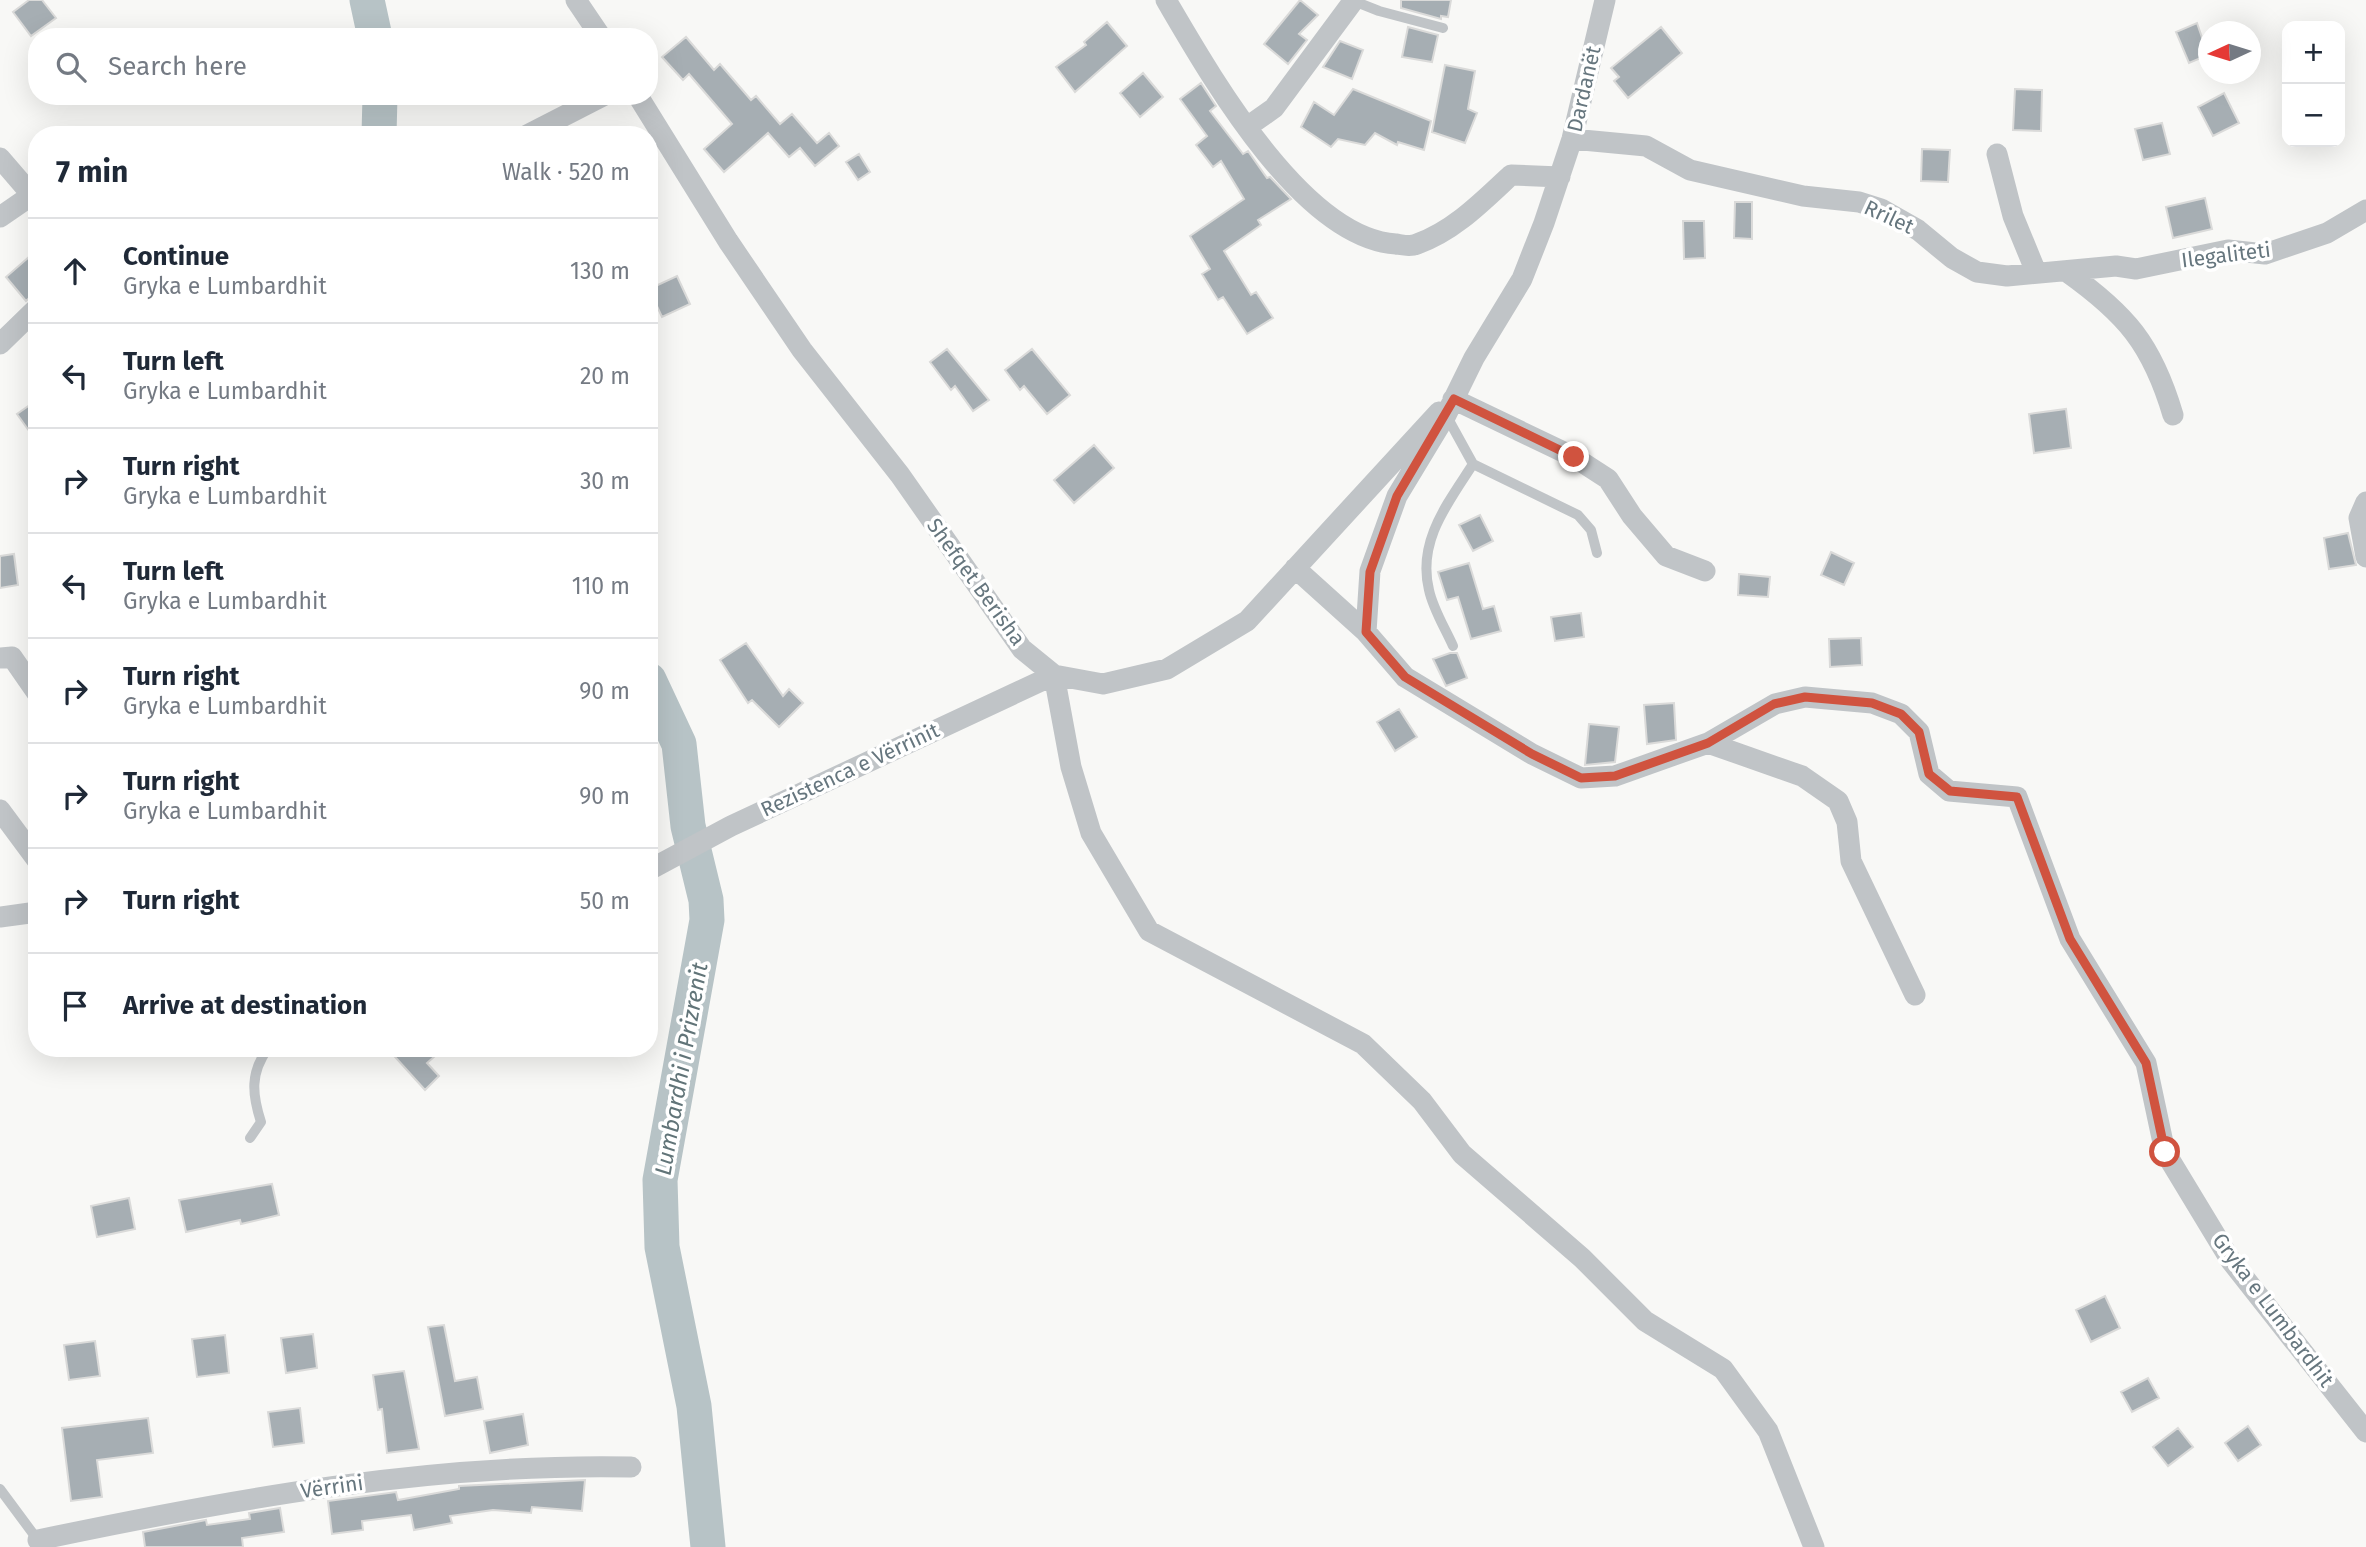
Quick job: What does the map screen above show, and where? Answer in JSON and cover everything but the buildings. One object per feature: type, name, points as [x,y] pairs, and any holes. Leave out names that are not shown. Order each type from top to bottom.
[{"type":"street","points":[[576,0],[595,28]]},
{"type":"street","points":[[1166,0],[1247,127],[1279,170],[1331,218],[1378,243],[1415,246],[1468,215],[1511,175],[1560,177],[1522,279],[1397,496],[1370,572],[1366,632]]},
{"type":"street","name":"Dardanët","points":[[1560,177],[1572,139],[1605,0]]},
{"type":"street","points":[[1247,127],[1273,108],[1354,1]]},
{"type":"street","points":[[545,126],[585,105]]},
{"type":"street","name":"Shefqet Berisha","points":[[644,105],[657,126]]},
{"type":"street","name":"Shefqet Berisha","points":[[658,128],[802,350],[900,475],[1022,649],[1054,674],[1103,684],[1167,669],[1247,621],[1426,424],[1450,407]]},
{"type":"street","name":"Rrilet","points":[[1572,139],[1646,146],[1690,170],[1803,197],[1859,202],[1881,209],[1918,230],[1952,258],[1977,272],[2007,276],[2036,272]]},
{"type":"street","points":[[1997,155],[2013,216],[2036,272]]},
{"type":"street","points":[[0,158],[28,191]]},
{"type":"street","points":[[0,217],[28,201]]},
{"type":"street","name":"Ilegaliteti","points":[[2036,272],[2067,272],[2116,266],[2136,269],[2228,250],[2265,254],[2327,233],[2366,210]]},
{"type":"street","points":[[2067,272],[2107,300],[2138,334],[2165,386],[2173,415]]},
{"type":"street","points":[[0,344],[28,317]]},
{"type":"street","points":[[1450,407],[1574,457],[1608,479],[1632,516],[1666,556],[1705,571]]},
{"type":"street","points":[[2366,502],[2359,518],[2366,557]]},
{"type":"street","name":"Gryka e Lumbardhit","points":[[1295,568],[1366,632],[1405,677],[1532,754],[1581,778],[1615,776],[1708,743],[1774,704],[1805,697],[1872,703],[1901,714],[1919,732],[1929,774],[1950,791],[2017,797],[2070,939],[2146,1063],[2165,1152],[2231,1261],[2366,1432]]},
{"type":"street","points":[[0,658],[12,657],[28,679]]},
{"type":"street","points":[[1054,674],[1071,767],[1091,832],[1149,931],[1363,1044],[1422,1101],[1462,1154],[1583,1258],[1645,1321],[1723,1368],[1768,1431],[1814,1547]]},
{"type":"street","name":"Rezistenca e Vërrinit","points":[[658,866],[731,826],[1054,674]]},
{"type":"street","points":[[1708,743],[1802,776],[1838,801],[1847,822],[1852,861],[1915,995]]},
{"type":"street","points":[[1,814],[28,848]]},
{"type":"street","points":[[0,917],[28,913]]},
{"type":"street","name":"Vërrini","points":[[40,1544],[215,1503],[400,1477],[548,1465],[631,1467]]},
{"type":"lane","points":[[1354,1],[1378,11],[1443,28]]},
{"type":"lane","points":[[1450,407],[1473,464],[1578,515],[1591,530],[1597,553]]},
{"type":"lane","points":[[1453,646],[1429,590],[1425,550],[1444,509],[1473,464]]},
{"type":"lane","points":[[250,1139],[261,1122],[252,1093],[258,1062],[262,1057]]},
{"type":"lane","points":[[0,1489],[40,1544]]},
{"type":"waterway","name":"Lumbardhi i Prizrenit","points":[[367,0],[373,28]]},
{"type":"waterway","name":"Lumbardhi i Prizrenit","points":[[379,126],[380,105]]},
{"type":"waterway","name":"Lumbardhi i Prizrenit","points":[[658,699],[679,744],[688,826],[706,900],[707,920],[660,1180],[662,1247],[694,1406],[708,1547]]},
{"type":"route","points":[[1574,457],[1454,399],[1397,496],[1370,572],[1366,632],[1405,677],[1532,754],[1581,778],[1615,776],[1708,743],[1774,704],[1805,697],[1872,703],[1901,714],[1919,732],[1929,774],[1950,791],[2017,797],[2070,939],[2146,1063],[2165,1152]]}]
